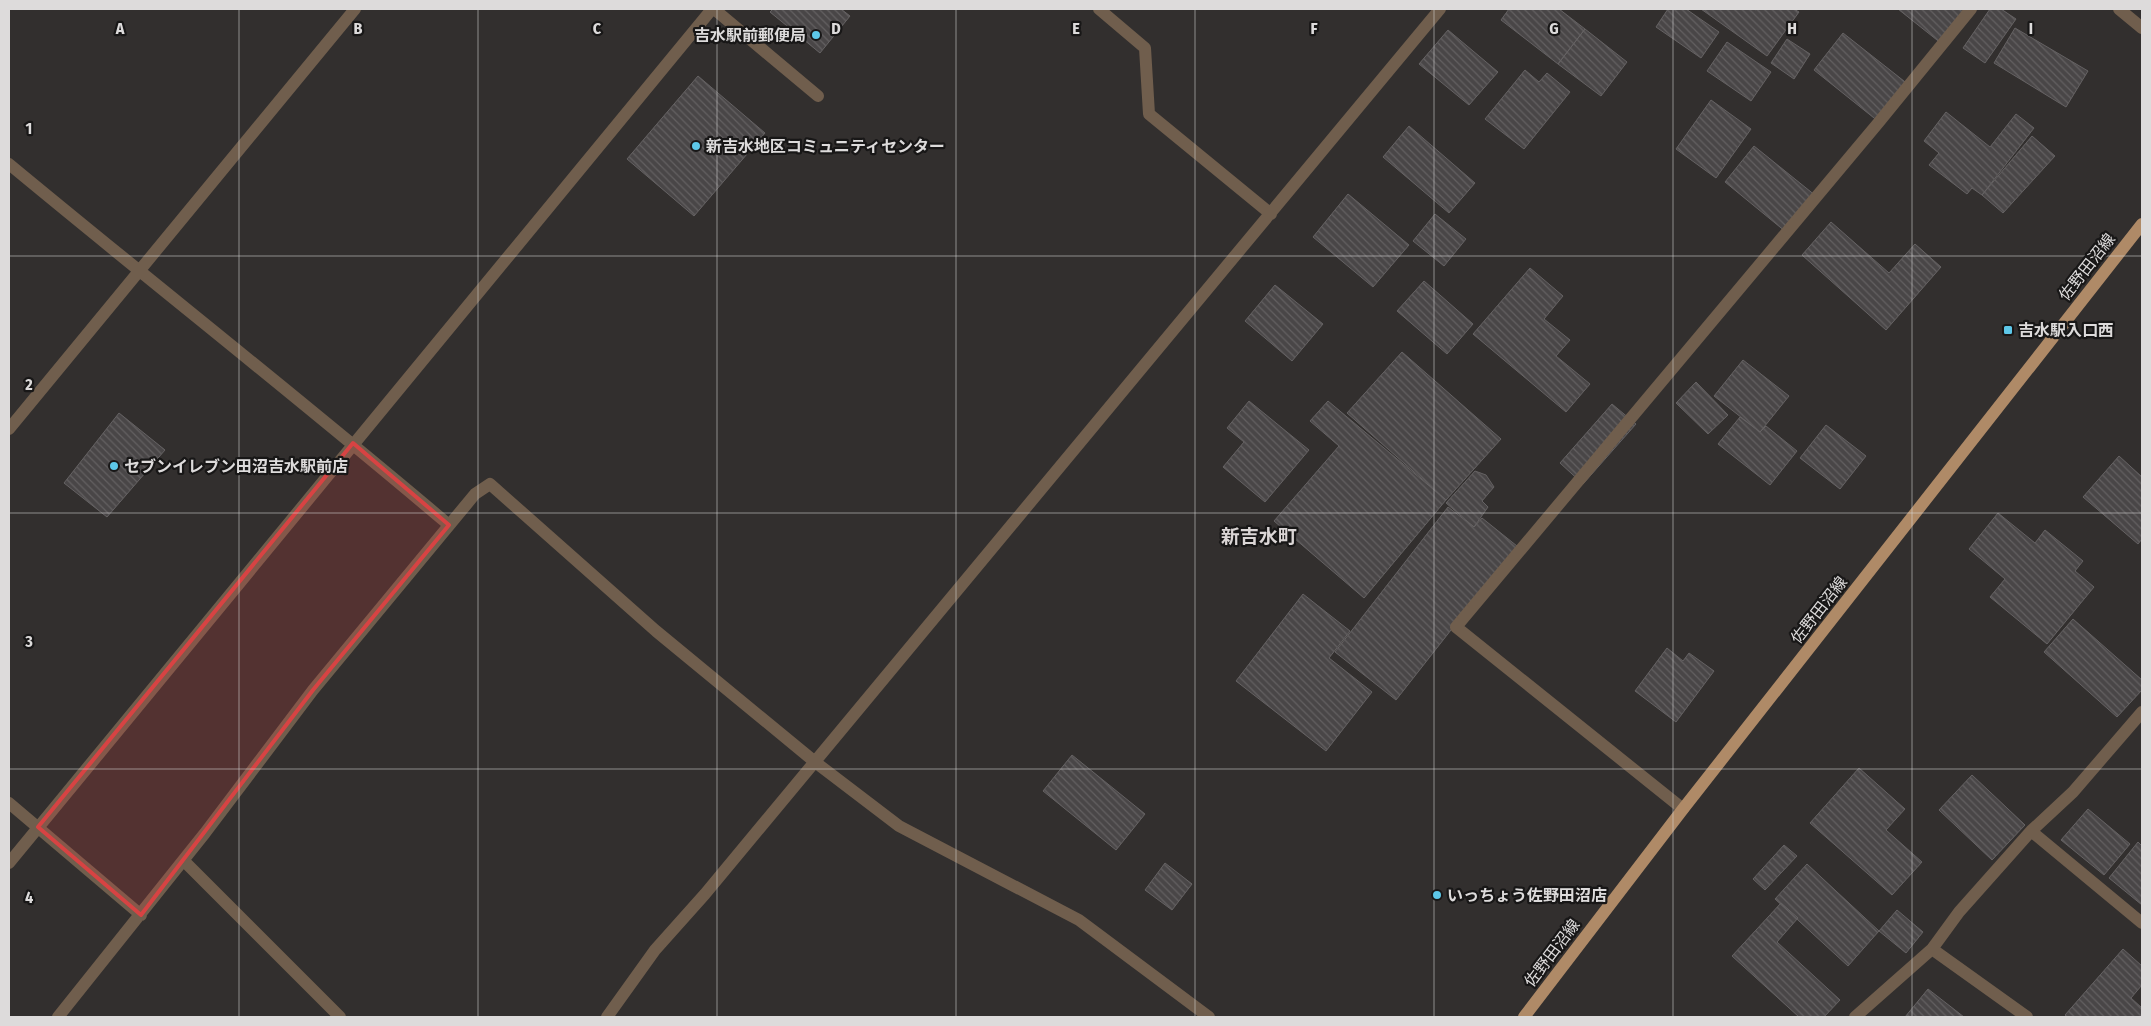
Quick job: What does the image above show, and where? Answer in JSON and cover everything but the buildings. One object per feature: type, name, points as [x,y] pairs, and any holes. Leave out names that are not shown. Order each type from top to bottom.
[{"type":"main road","name":"佐野田沼線","points":[[1524,1017],[1684,809],[2142,224]]},
{"type":"street","points":[[9,429],[355,9]]},
{"type":"street","points":[[9,863],[713,9],[818,96]]},
{"type":"street","points":[[1099,9],[1146,48],[1149,114],[1271,214]]},
{"type":"street","points":[[607,1017],[656,950],[815,762],[1440,9]]},
{"type":"street","points":[[1684,809],[1456,627],[1880,122],[1971,9]]},
{"type":"street","points":[[2119,9],[2142,28]]},
{"type":"street","points":[[9,164],[139,272],[353,444],[449,525]]},
{"type":"street","points":[[58,1017],[184,861],[313,690],[475,494],[490,484],[656,630],[815,762],[899,826],[1079,920],[1209,1017]]},
{"type":"street","points":[[1855,1017],[1932,949],[1958,912],[2031,831],[2073,792],[2142,712]]},
{"type":"street","points":[[9,803],[141,915]]},
{"type":"street","points":[[2031,831],[2142,923]]},
{"type":"street","points":[[184,861],[340,1017]]},
{"type":"street","points":[[1932,949],[2026,1017]]},
{"type":"highlighted area","points":[[353,443],[449,525],[313,690],[141,915],[38,827]]},
{"type":"place","name":"吉水駅前郵便局","points":[[816,35]]},
{"type":"place","name":"新吉水地区コミュニティセンター","points":[[696,146]]},
{"type":"place","name":"吉水駅入口西","points":[[2008,330]]},
{"type":"place","name":"セブンイレブン田沼吉水駅前店","points":[[114,466]]},
{"type":"place","name":"いっちょう佐野田沼店","points":[[1437,895]]},
{"type":"district","name":"新吉水町","points":[[1259,536]]}]
